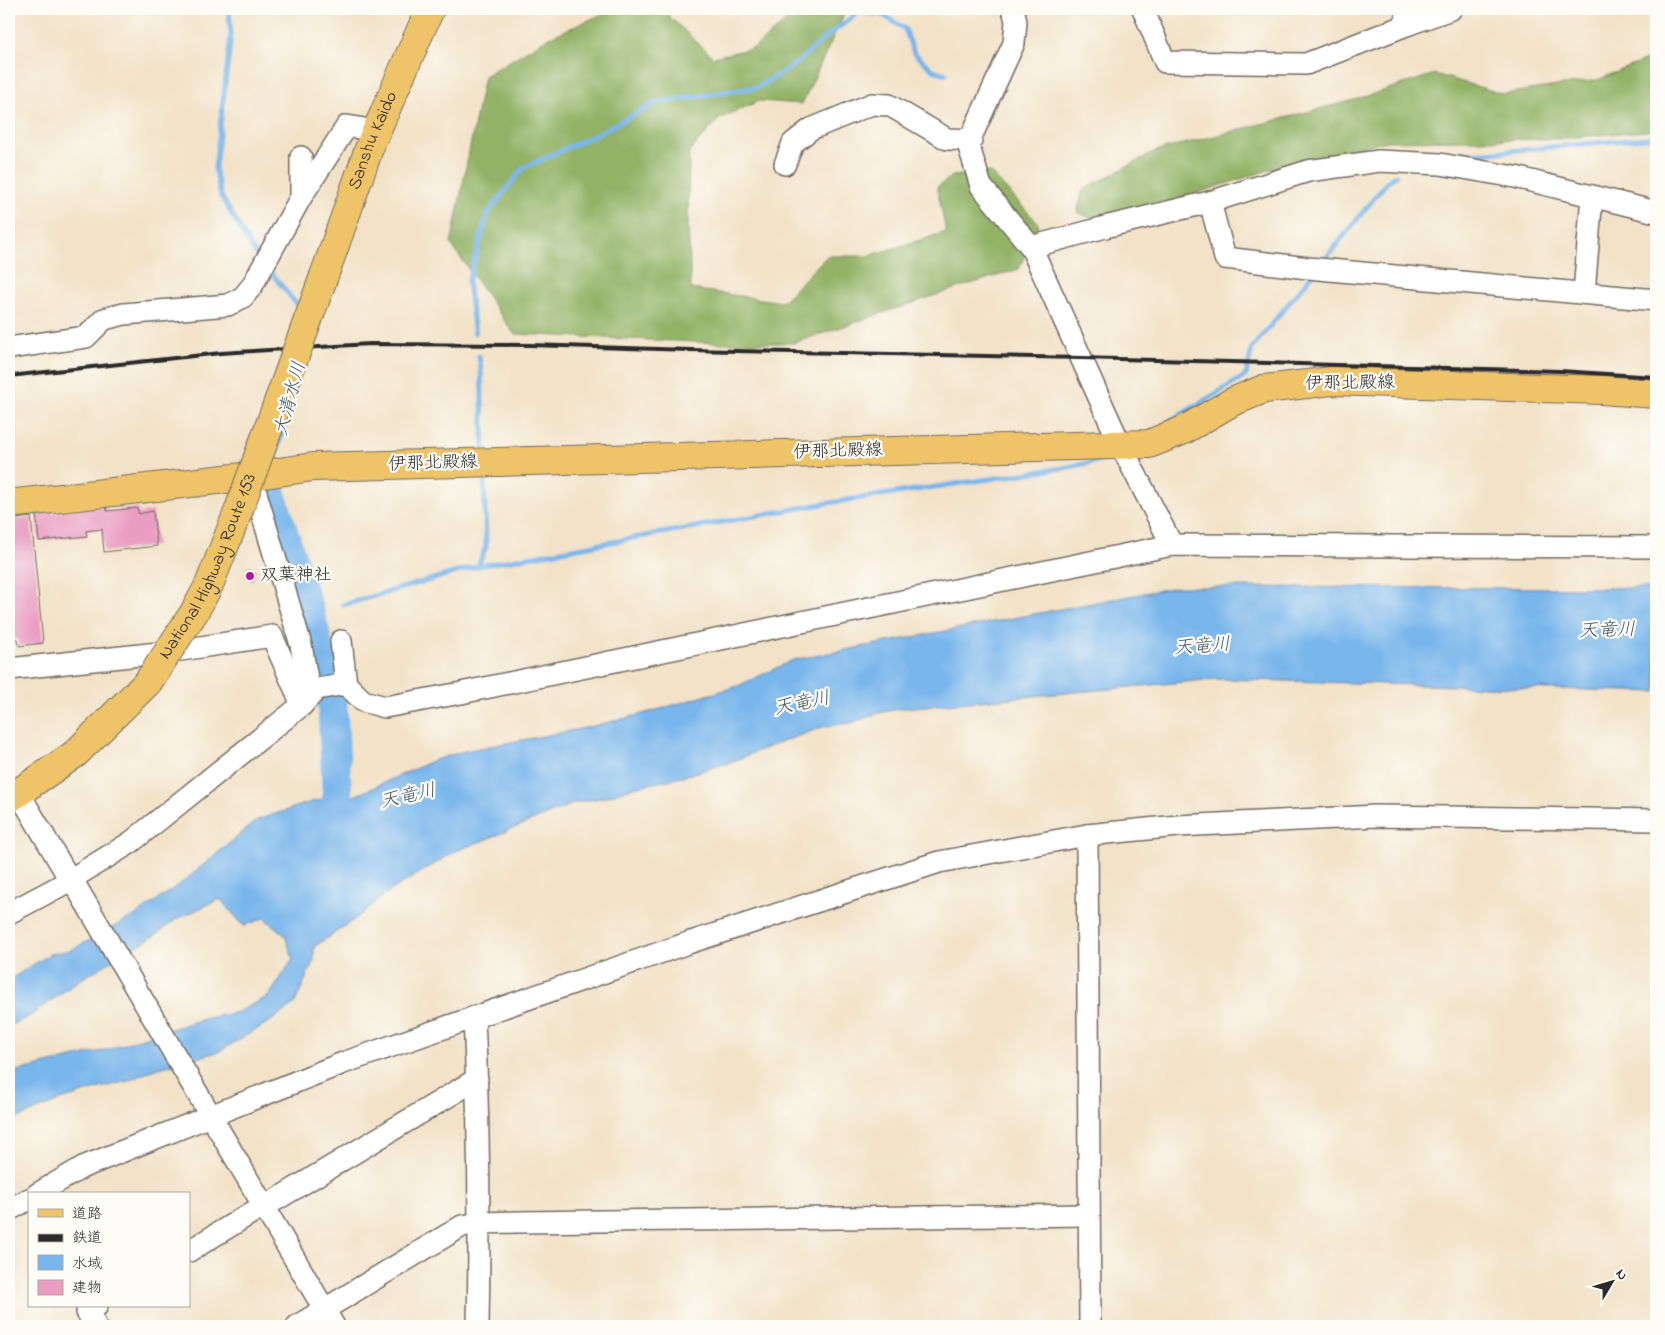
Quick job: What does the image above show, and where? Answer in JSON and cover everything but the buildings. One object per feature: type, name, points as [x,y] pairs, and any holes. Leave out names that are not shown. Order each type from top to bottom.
[{"type":"main road","name":"Sanshu Kaido","points":[[324,276],[376,131],[430,9]]},
{"type":"main road","name":"National Highway Route 153","points":[[14,796],[75,754],[148,682],[195,611],[209,585],[235,519],[324,276]]},
{"type":"main road","name":"伊那北殿線","points":[[9,504],[313,467],[1148,444],[1184,430],[1232,402],[1264,389],[1332,381],[1602,390],[1656,394]]},
{"type":"street","points":[[1012,9],[1016,22],[1014,43],[969,147],[981,186],[1031,247],[1120,444],[1172,545]]},
{"type":"street","points":[[1143,9],[1165,62],[1306,64],[1407,16],[1451,9]]},
{"type":"street","points":[[785,164],[793,143],[811,129],[872,104],[889,105],[947,139],[971,140]]},
{"type":"street","points":[[9,348],[86,337],[104,319],[124,314],[228,305],[243,297],[252,286],[301,197],[347,126],[376,131]]},
{"type":"street","points":[[301,157],[301,197]]},
{"type":"street","points":[[1031,247],[1210,202],[1308,171],[1379,161],[1440,164],[1515,177],[1656,212]]},
{"type":"street","points":[[1584,293],[1592,196]]},
{"type":"street","points":[[1210,202],[1225,258],[1656,300]]},
{"type":"street","points":[[263,474],[308,684],[302,705]]},
{"type":"street","points":[[341,642],[346,684],[363,700],[385,707],[490,687],[1172,545],[1656,546]]},
{"type":"street","points":[[9,669],[168,652],[272,636],[302,705]]},
{"type":"street","points":[[9,914],[74,884],[130,844],[302,705],[317,689],[346,684]]},
{"type":"street","points":[[14,796],[74,884],[330,1318]]},
{"type":"street","points":[[40,1192],[83,1167],[208,1110],[688,943],[940,862],[1087,835],[1178,826],[1376,816],[1656,820]]},
{"type":"street","points":[[1087,835],[1090,1326]]},
{"type":"street","points":[[474,1018],[480,1223],[478,1326]]},
{"type":"street","points":[[190,1250],[477,1079]]},
{"type":"street","points":[[9,1210],[28,1200]]},
{"type":"street","points":[[297,1326],[330,1318],[462,1226],[480,1223],[1089,1215]]},
{"type":"street","points":[[94,1308],[88,1312],[96,1326]]},
{"type":"green space","points":[[614,9],[661,9],[713,57],[754,48],[801,9],[837,9],[845,12],[802,104],[759,101],[719,119],[689,152],[688,222],[691,289],[782,302],[827,256],[868,256],[946,232],[937,187],[953,176],[990,172],[1039,224],[1019,269],[794,343],[720,343],[514,334],[451,244],[484,76],[550,37]]},
{"type":"green space","points":[[1656,56],[1656,130],[1557,139],[1387,141],[1285,165],[1172,201],[1121,232],[1077,212],[1083,190],[1156,151],[1354,100],[1435,74],[1503,94],[1597,80]]},
{"type":"water","name":"天竜川","points":[[1176,587],[1656,588],[1656,692],[1217,679],[904,708],[879,713],[851,723],[823,727],[731,762],[674,779],[634,787],[606,797],[575,803],[456,851],[390,891],[355,919],[314,947],[314,960],[295,1003],[271,1021],[218,1052],[155,1069],[128,1081],[61,1100],[9,1122],[9,1073],[110,1049],[206,1018],[238,1012],[269,996],[293,959],[285,935],[264,918],[244,926],[220,899],[175,920],[157,934],[78,981],[30,1016],[9,1026],[9,980],[50,954],[71,950],[136,915],[184,881],[257,820],[314,801],[352,797],[432,761],[464,751],[585,728],[650,712],[738,686],[793,660]]},
{"type":"waterway","name":"大清水川","points":[[229,9],[231,35],[215,168],[221,196],[261,260]]},
{"type":"waterway","points":[[475,333],[468,282],[488,213],[523,168],[593,136],[656,103],[758,87],[796,64],[822,40],[859,12],[883,15],[905,29],[914,53],[933,70],[946,74]]},
{"type":"waterway","points":[[1440,155],[1499,152],[1656,137]]},
{"type":"waterway","points":[[1322,263],[1387,182],[1396,175]]},
{"type":"waterway","name":"大清水川","points":[[268,269],[294,301],[304,309]]},
{"type":"waterway","points":[[1165,424],[1246,375],[1252,348],[1312,275]]},
{"type":"waterway","points":[[479,356],[484,455]]},
{"type":"waterway","name":"大清水川","points":[[273,465],[284,425]]},
{"type":"waterway","points":[[478,566],[828,503],[1063,468],[1099,461],[1107,457]]},
{"type":"waterway","points":[[343,605],[478,566],[486,547],[484,471]]},
{"type":"waterway","name":"大清水川","points":[[268,485],[310,615],[332,697],[338,813]]},
{"type":"waterway","name":"大清水川","points":[[310,615],[317,613]]},
{"type":"railway","points":[[9,376],[221,353],[370,344],[530,345],[1081,358],[1560,371],[1656,377]]},
{"type":"place","name":"双葉神社","points":[[250,576]]}]
